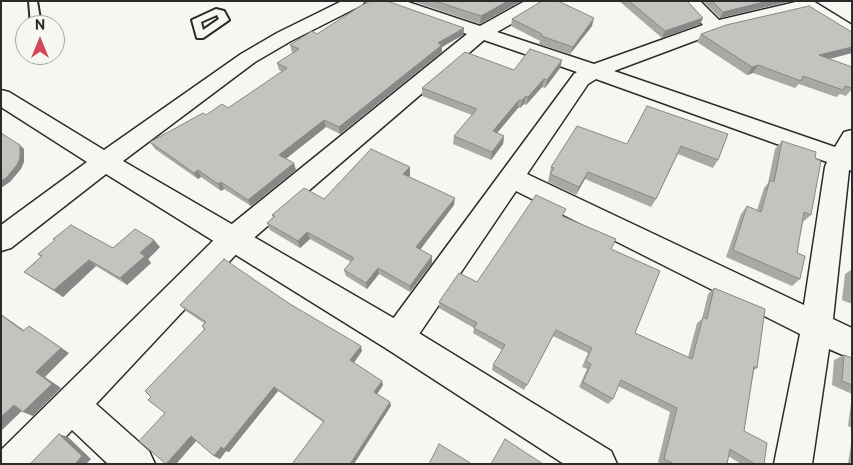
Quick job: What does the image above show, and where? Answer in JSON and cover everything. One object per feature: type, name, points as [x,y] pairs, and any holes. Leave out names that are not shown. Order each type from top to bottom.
[{"type":"street","points":[[1,240],[248,58],[284,37],[356,1]]},
{"type":"street","points":[[387,1],[481,34],[849,153],[837,167],[817,326],[793,464]]},
{"type":"street","points":[[14,464],[232,240],[481,34],[539,1]]},
{"type":"street","points":[[690,1],[715,27]]},
{"type":"street","points":[[398,338],[581,80],[594,71],[715,27],[807,5],[852,33]]},
{"type":"street","points":[[1,97],[232,240],[398,338],[598,464]]},
{"type":"street","points":[[512,178],[852,344]]},
{"type":"street","points":[[71,405],[136,464]]},
{"type":"lane","points":[[33,1],[35,15]]},
{"type":"building","points":[[371,1],[387,1],[464,28],[438,43],[442,45],[339,127],[324,120],[279,155],[294,163],[248,200],[221,182],[218,184],[198,170],[194,173],[150,142],[203,113],[206,115],[222,104],[228,108],[287,68],[277,63],[299,49],[290,45],[312,31],[317,34]]},
{"type":"building","points":[[435,1],[508,1],[481,16]]},
{"type":"building","points":[[542,1],[558,1],[594,18],[573,47],[541,36],[542,34],[512,19]]},
{"type":"building","points":[[629,1],[687,1],[703,18],[665,31]]},
{"type":"building","points":[[712,1],[768,1],[723,12]]},
{"type":"building","points":[[809,6],[852,32],[852,47],[819,55],[852,67],[852,88],[845,86],[843,90],[803,76],[801,81],[758,65],[752,67],[701,34],[726,25]]},
{"type":"building","points":[[530,49],[562,60],[547,80],[544,79],[528,97],[526,96],[519,100],[493,131],[504,136],[492,152],[454,136],[477,109],[422,88],[465,52],[514,70]]},
{"type":"building","points":[[647,106],[728,134],[718,160],[681,146],[656,199],[588,172],[579,187],[550,174],[554,168],[551,167],[577,126],[627,144]]},
{"type":"building","points":[[1,133],[20,145],[20,158],[17,165],[1,181]]},
{"type":"building","points":[[782,141],[816,152],[815,158],[821,161],[811,215],[804,212],[797,253],[805,256],[800,279],[733,250],[747,206],[761,212],[770,180],[774,182]]},
{"type":"building","points":[[371,149],[410,167],[403,174],[455,198],[416,247],[432,256],[410,286],[378,268],[366,283],[344,270],[354,258],[307,232],[298,241],[267,223],[275,216],[272,215],[304,188],[324,199]]},
{"type":"building","points":[[536,195],[566,209],[562,216],[616,239],[611,249],[660,271],[635,333],[692,359],[703,317],[707,319],[714,288],[765,309],[757,368],[754,366],[744,431],[767,443],[764,464],[755,464],[730,449],[727,464],[674,464],[664,459],[677,408],[621,380],[613,399],[583,382],[591,364],[586,361],[592,348],[556,330],[527,385],[493,365],[505,345],[474,328],[477,323],[439,302],[459,273],[477,282]]},
{"type":"building","points":[[71,225],[113,248],[135,229],[154,240],[140,253],[145,256],[120,278],[89,260],[54,290],[24,272],[42,256],[38,254],[55,240],[53,239]]},
{"type":"building","points":[[224,259],[290,304],[361,346],[350,360],[382,381],[374,392],[390,402],[350,464],[292,464],[324,421],[274,387],[224,449],[221,447],[214,456],[191,436],[166,464],[139,441],[165,413],[148,400],[151,397],[145,391],[205,329],[202,326],[206,322],[180,305]]},
{"type":"building","points":[[1,315],[23,331],[29,326],[61,348],[36,372],[52,384],[23,412],[14,405],[1,417]]},
{"type":"building","points":[[844,355],[852,358],[852,385],[842,381]]},
{"type":"building","points":[[59,434],[82,456],[75,464],[30,464]]},
{"type":"building","points":[[505,439],[543,464],[491,464]]},
{"type":"building","points":[[439,444],[472,464],[429,464]]}]
